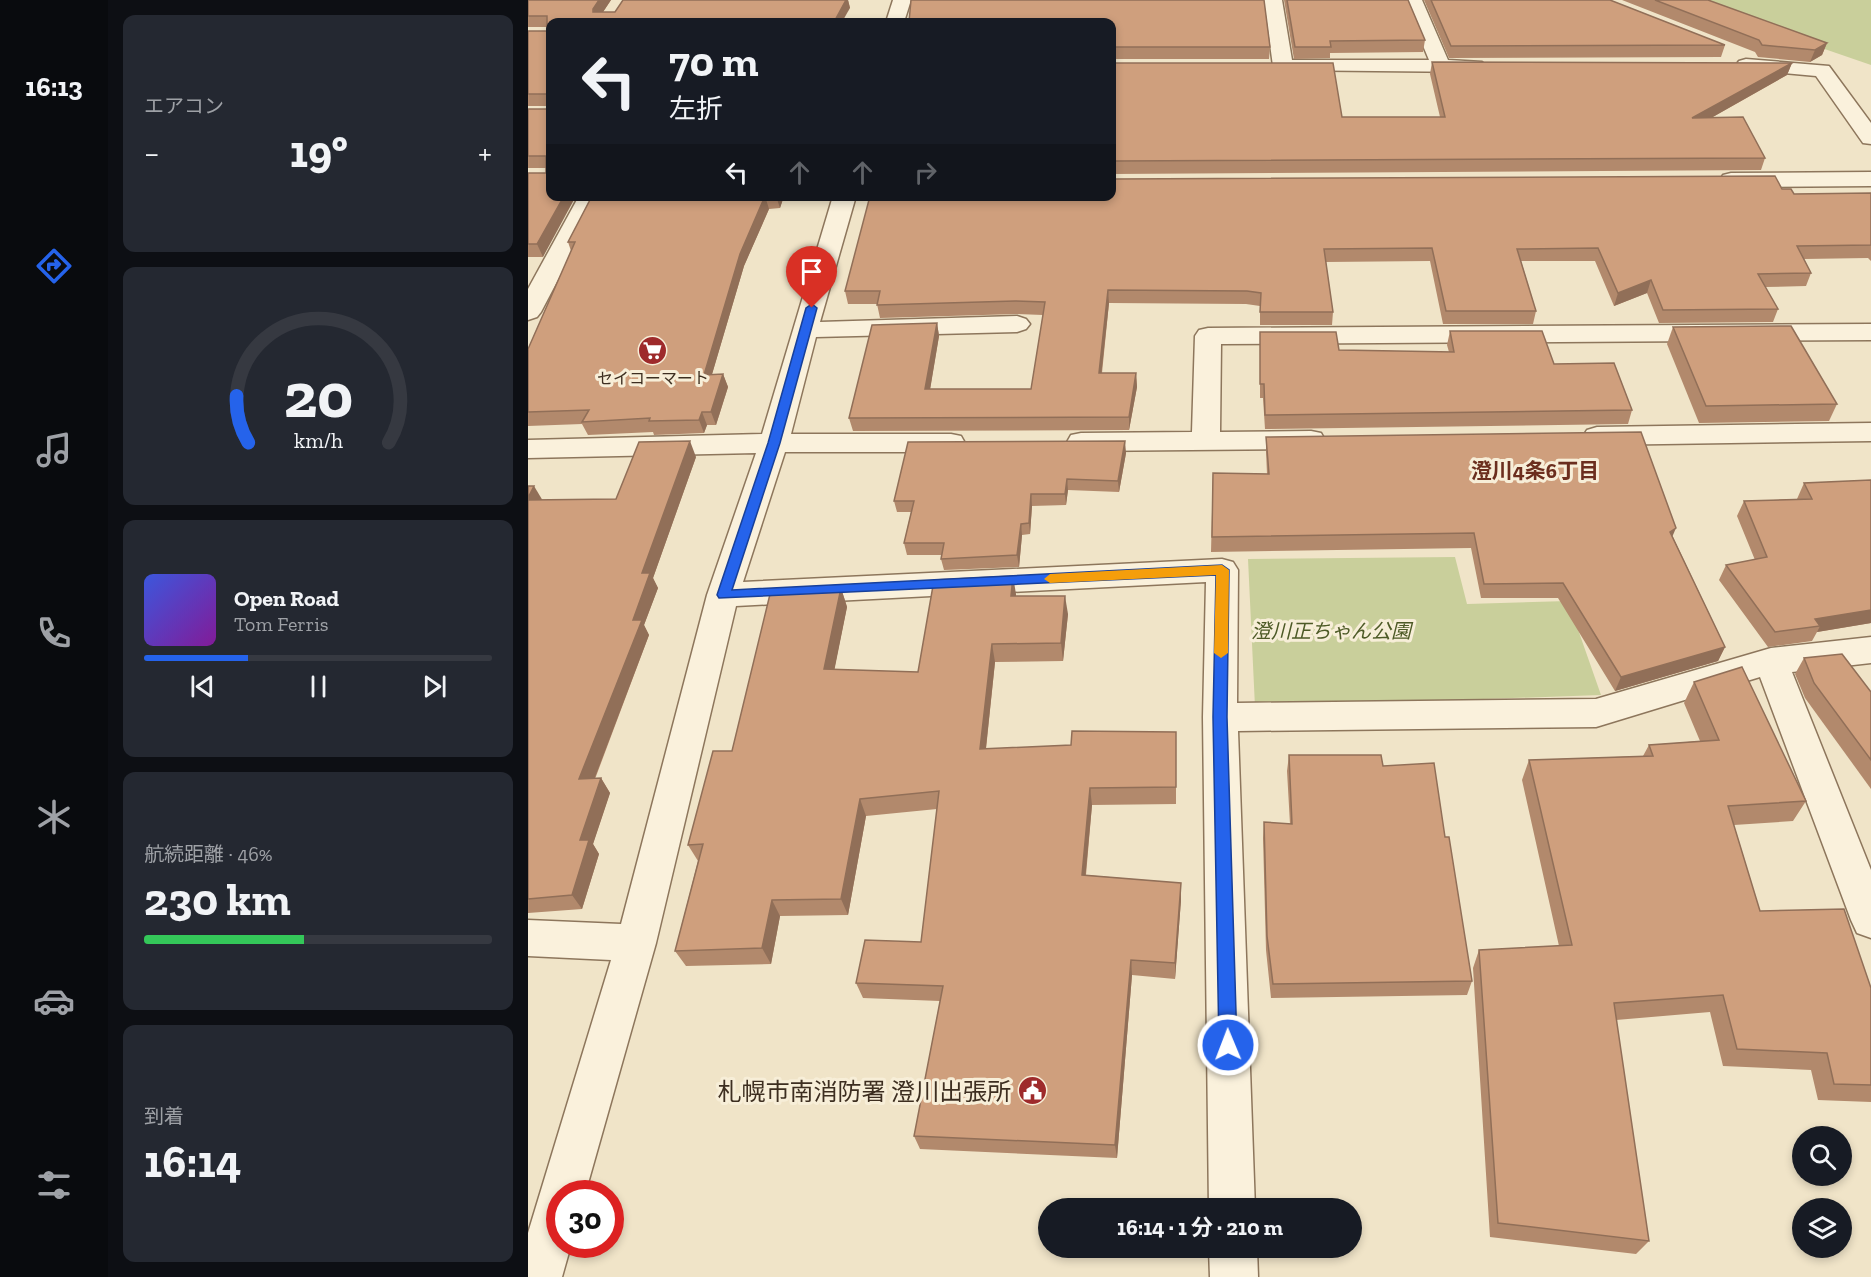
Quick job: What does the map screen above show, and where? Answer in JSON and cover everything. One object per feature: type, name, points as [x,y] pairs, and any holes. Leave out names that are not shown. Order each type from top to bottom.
[{"type":"street","points":[[896,18],[902,0]]},
{"type":"street","points":[[1274,0],[1283,66]]},
{"type":"street","points":[[1413,0],[1441,66]]},
{"type":"street","points":[[1730,58],[1764,65],[1822,70],[1871,138]]},
{"type":"street","points":[[1260,66],[1489,66]]},
{"type":"street","points":[[1705,180],[1871,179]]},
{"type":"street","points":[[528,312],[588,201]]},
{"type":"street","points":[[566,1180],[636,943],[723,595],[774,443],[844,201]]},
{"type":"street","points":[[805,330],[1017,324]]},
{"type":"street","points":[[1206,441],[1208,336],[1871,332]]},
{"type":"street","points":[[1574,436],[1871,432]]},
{"type":"street","points":[[1054,442],[1336,440]]},
{"type":"street","points":[[528,449],[774,443],[972,442]]},
{"type":"street","points":[[723,595],[1222,570],[1220,717],[1232,1198]]},
{"type":"street","points":[[1220,717],[1596,713],[1771,661],[1871,650]]},
{"type":"street","points":[[1771,661],[1871,920]]},
{"type":"street","points":[[528,938],[636,943]]},
{"type":"street","points":[[538,1277],[546,1250]]},
{"type":"street","points":[[1233,1258],[1234,1277]]},
{"type":"green space","points":[[1701,0],[1871,0],[1871,65],[1697,5]]},
{"type":"green space","name":"澄川正ちゃん公園","points":[[1455,557],[1467,604],[1568,601],[1601,695],[1255,707],[1248,559]]},
{"type":"building","points":[[528,0],[599,0],[593,12],[615,12],[623,0],[846,0],[836,18],[547,18],[547,16],[528,16]]},
{"type":"building","points":[[911,0],[1264,0],[1270,47],[1116,47],[1116,18],[909,18]]},
{"type":"building","points":[[1287,0],[1408,0],[1425,40],[1330,41],[1331,47],[1295,47]]},
{"type":"building","points":[[1431,0],[1610,0],[1725,45],[1451,46]]},
{"type":"building","points":[[1655,0],[1708,0],[1827,43],[1815,50],[1762,45],[1759,40]]},
{"type":"building","points":[[528,31],[546,31],[546,94],[528,94]]},
{"type":"building","points":[[1432,62],[1792,63],[1692,118],[1743,117],[1765,158],[1116,161],[1116,63],[1333,63],[1342,117],[1445,117]]},
{"type":"building","points":[[528,109],[546,109],[546,156],[528,156]]},
{"type":"building","points":[[528,173],[546,173],[546,201],[561,201],[537,244],[528,244]]},
{"type":"building","points":[[1775,176],[1782,189],[1791,189],[1794,194],[1871,193],[1871,245],[1797,246],[1811,273],[1758,274],[1778,309],[1663,310],[1651,280],[1618,293],[1598,248],[1517,249],[1536,311],[1446,311],[1432,248],[1324,249],[1333,312],[1260,312],[1261,293],[1247,291],[1108,290],[1099,373],[1136,373],[1129,417],[849,418],[872,325],[937,323],[925,389],[1031,389],[1045,302],[877,305],[880,291],[845,291],[869,201],[1116,201],[1116,179]]},
{"type":"building","points":[[589,201],[763,201],[740,254],[704,375],[723,374],[711,412],[702,412],[699,420],[649,421],[650,418],[582,422],[589,410],[528,412],[528,349],[575,242],[568,242]]},
{"type":"building","points":[[1791,326],[1837,404],[1706,406],[1673,327]]},
{"type":"building","points":[[1450,331],[1542,331],[1554,364],[1614,363],[1632,410],[1265,415],[1264,384],[1260,384],[1260,332],[1336,332],[1339,350],[1454,352]]},
{"type":"building","points":[[1641,432],[1676,528],[1670,532],[1725,647],[1621,677],[1563,583],[1484,584],[1474,533],[1212,537],[1213,473],[1269,474],[1266,437]]},
{"type":"building","points":[[690,441],[642,573],[650,573],[633,620],[642,620],[579,779],[601,778],[580,840],[589,840],[572,895],[528,899],[528,500],[616,499],[639,442]]},
{"type":"building","points":[[1125,441],[1118,481],[1067,479],[1065,494],[1031,494],[1029,523],[1021,524],[1017,555],[941,559],[944,543],[904,543],[914,501],[894,501],[908,442]]},
{"type":"building","points":[[1871,480],[1871,610],[1815,619],[1820,626],[1775,632],[1726,565],[1767,557],[1744,501],[1812,499],[1804,483]]},
{"type":"building","points":[[528,486],[534,486],[528,498]]},
{"type":"building","points":[[1013,576],[1011,596],[1065,596],[1061,643],[992,644],[980,749],[1071,745],[1072,731],[1176,732],[1176,787],[1090,788],[1082,875],[1181,883],[1175,963],[1131,960],[1115,1145],[914,1136],[943,986],[856,983],[865,940],[921,942],[939,791],[860,799],[841,899],[772,900],[762,948],[675,951],[703,844],[688,845],[713,751],[732,751],[771,590],[841,588],[824,669],[918,672],[934,580]]},
{"type":"building","points":[[1842,654],[1871,692],[1871,760],[1814,683],[1804,658]]},
{"type":"building","points":[[1742,667],[1806,801],[1728,806],[1760,911],[1844,909],[1871,988],[1871,1085],[1834,1084],[1827,1053],[1737,1049],[1723,995],[1614,1003],[1649,1241],[1498,1223],[1479,950],[1572,945],[1529,760],[1653,756],[1649,745],[1719,740],[1694,682]]},
{"type":"building","points":[[1289,755],[1381,755],[1383,766],[1434,763],[1445,837],[1449,837],[1472,981],[1273,984],[1267,936],[1264,822],[1292,824]]},
{"type":"slow traffic","points":[[1050,579],[1222,570],[1221,653]]},
{"type":"place","name":"セイコーマート","points":[[653,350]]},
{"type":"place","name":"札幌市南消防署 澄川出張所","points":[[1032,1091]]},
{"type":"district","name":"澄川4条6丁目","points":[[1535,470]]},
{"type":"route","points":[[812,308],[774,443],[723,595],[1222,570],[1220,717],[1228,1045]]}]
